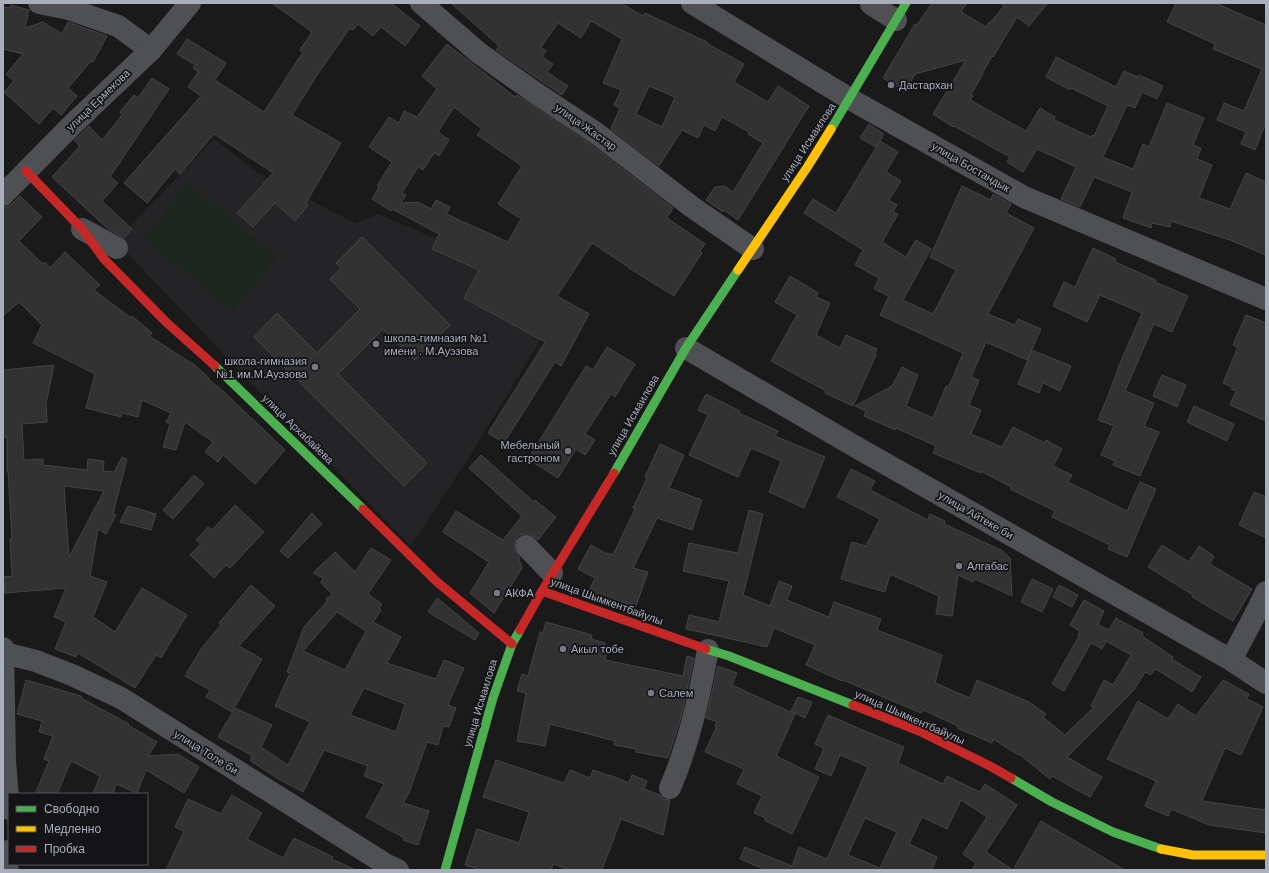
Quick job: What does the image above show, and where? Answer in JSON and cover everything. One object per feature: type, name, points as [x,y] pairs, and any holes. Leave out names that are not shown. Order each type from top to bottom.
[{"type":"street","points":[[39,3],[69,9],[118,26],[151,50]]},
{"type":"street","name":"улица Ермекова","points":[[3,195],[88,110],[151,50],[190,3]]},
{"type":"street","name":"улица Жастар","points":[[421,3],[480,53],[537,94],[596,132],[692,207],[753,249]]},
{"type":"street","name":"улица Бостандык","points":[[692,3],[850,98],[1024,197],[1266,299]]},
{"type":"street","points":[[871,4],[901,12]]},
{"type":"street","name":"улица Исмаилова","points":[[445,870],[493,698],[512,644],[547,582],[609,481],[686,348],[808,166],[901,12]]},
{"type":"street","name":"улица Архабайева","points":[[26,171],[82,229],[104,259],[166,322],[227,376],[436,581],[512,644]]},
{"type":"street","points":[[82,229],[117,248]]},
{"type":"street","name":"улица Айтеке би","points":[[686,348],[856,447],[1231,660],[1266,683]]},
{"type":"street","points":[[526,546],[547,582]]},
{"type":"street","name":"улица Шымкентбайулы","points":[[547,582],[708,650],[729,656],[774,673],[919,732],[990,766],[1052,802],[1112,832],[1158,848],[1193,855],[1266,855]]},
{"type":"street","points":[[1231,660],[1266,592]]},
{"type":"street","points":[[670,788],[678,769],[688,737],[708,650]]},
{"type":"street","points":[[3,657],[4,761],[8,799]]},
{"type":"street","name":"улица Толе би","points":[[3,657],[36,661],[72,675],[121,698],[387,865],[398,870]]},
{"type":"shaded area","name":"школа-гимназия №1 имени . М.Ауэзова","points":[[214,139],[258,173],[355,223],[378,214],[479,257],[562,304],[473,451],[411,546],[250,382],[116,241]]},
{"type":"shaded area","points":[[188,184],[277,257],[232,312],[143,238]]},
{"type":"building","points":[[272,3],[391,3],[420,26],[405,46],[381,27],[373,36],[358,24],[353,30],[350,28],[317,75],[292,115],[341,143],[306,203],[308,205],[295,221],[275,203],[253,227],[237,213],[273,173],[214,134],[180,174],[175,169],[147,203],[124,183],[201,96],[188,87],[198,72],[193,68],[195,65],[177,54],[187,39],[226,63],[215,80],[264,112],[303,52],[300,50],[312,32]]},
{"type":"building","points":[[451,3],[621,3],[643,16],[645,13],[707,42],[706,43],[744,64],[734,82],[768,102],[778,86],[809,106],[738,220],[706,200],[715,187],[725,186],[733,192],[763,143],[748,134],[749,132],[722,117],[715,131],[704,125],[698,138],[682,130],[659,166],[611,129],[620,108],[614,105],[621,90],[603,83],[622,39],[591,21],[581,38],[558,23],[541,47],[546,51],[542,57],[553,64],[547,72],[568,86],[562,95],[496,50],[499,46]],"holes":[[[649,86],[675,97],[662,127],[636,114]]]},
{"type":"building","points":[[932,3],[967,3],[961,12],[986,27],[1004,6],[1000,3],[1048,3],[1029,26],[1017,17],[993,57],[992,56],[971,95],[973,96],[970,100],[1026,131],[1040,108],[1055,117],[1054,120],[1091,137],[1092,135],[1094,136],[1108,106],[1071,88],[1070,90],[1046,77],[1056,57],[1116,87],[1124,71],[1138,77],[1139,75],[1163,86],[1157,99],[1142,92],[1135,108],[1127,105],[1103,157],[1133,169],[1143,144],[1149,147],[1167,103],[1204,118],[1193,145],[1201,148],[1197,159],[1212,165],[1199,198],[1230,209],[1246,173],[1266,182],[1266,255],[1230,240],[1171,221],[1170,227],[1152,223],[1151,228],[1123,218],[1132,192],[1094,177],[1080,207],[1061,199],[1076,167],[1037,149],[1023,172],[1007,162],[1010,157],[954,126],[953,127],[933,114],[966,60],[915,74],[905,91],[883,78],[915,24],[917,25]]},
{"type":"building","points":[[1176,3],[1215,3],[1266,25],[1266,122],[1255,150],[1241,144],[1246,132],[1217,120],[1224,103],[1244,111],[1262,69],[1213,49],[1215,44],[1167,22]]},
{"type":"building","points":[[11,5],[29,10],[25,28],[43,22],[62,34],[68,22],[107,36],[93,62],[91,61],[68,88],[77,96],[61,115],[53,108],[39,124],[4,92],[14,81],[6,74],[23,54],[3,49],[3,7],[10,8]]},
{"type":"building","points":[[447,44],[515,97],[517,95],[589,143],[673,208],[667,218],[705,244],[700,251],[702,253],[674,296],[592,243],[557,296],[589,314],[561,366],[555,362],[504,443],[488,433],[545,342],[464,298],[479,270],[432,249],[439,234],[392,209],[391,211],[372,199],[379,187],[377,186],[392,162],[369,147],[389,117],[399,123],[404,111],[417,117],[437,89],[422,76]],"holes":[[[454,107],[482,129],[477,135],[522,166],[498,204],[521,219],[508,242],[446,214],[450,207],[436,200],[431,209],[418,202],[401,203],[406,195],[402,193],[418,167],[423,170],[434,153],[439,156],[449,140],[438,132]]]},
{"type":"building","points":[[152,78],[169,89],[110,177],[118,183],[102,201],[132,229],[124,238],[108,229],[52,177],[80,146],[74,140],[89,126],[102,140],[122,115],[120,112],[134,95],[138,98]]},
{"type":"building","points":[[869,124],[884,134],[876,147],[860,138]]},
{"type":"building","points":[[880,141],[898,152],[886,172],[901,181],[889,200],[897,205],[893,212],[898,214],[882,242],[906,257],[916,240],[931,249],[903,300],[933,314],[956,270],[930,257],[962,186],[991,200],[993,194],[1011,204],[1006,213],[1034,228],[988,314],[1015,325],[1018,319],[1041,329],[1027,360],[986,342],[971,377],[979,380],[969,405],[981,410],[971,434],[1002,447],[1013,427],[1045,443],[1046,440],[1062,449],[1053,466],[1072,475],[1068,482],[1127,511],[1140,482],[1156,489],[1127,557],[1108,549],[1110,545],[1052,517],[1055,511],[1010,489],[1011,487],[981,471],[981,473],[933,453],[936,446],[896,428],[895,430],[864,416],[866,411],[855,406],[892,386],[902,367],[918,375],[906,406],[933,418],[946,386],[948,387],[951,382],[963,353],[880,315],[889,296],[874,289],[879,278],[855,265],[863,250],[804,213],[813,199],[836,213]]},
{"type":"building","points":[[20,196],[42,217],[19,241],[43,264],[45,262],[50,268],[65,252],[100,285],[94,290],[131,318],[132,316],[152,333],[149,336],[196,366],[209,378],[208,379],[222,390],[285,450],[255,484],[223,455],[218,462],[205,452],[213,442],[185,422],[176,450],[163,447],[170,424],[166,422],[171,413],[142,400],[138,417],[122,413],[121,417],[86,408],[95,374],[33,343],[42,325],[19,302],[3,316],[3,207],[7,207],[12,204]]},
{"type":"building","name":"школа-гимназия №1 им.М.Ауэзова","points":[[362,237],[450,325],[415,360],[383,329],[338,374],[427,463],[404,486],[254,337],[277,313],[317,353],[360,309],[330,279],[341,268],[336,263]]},
{"type":"building","points":[[1093,248],[1116,259],[1115,262],[1156,280],[1155,282],[1188,296],[1172,332],[1154,324],[1125,391],[1154,403],[1144,426],[1159,432],[1140,476],[1113,465],[1115,461],[1101,455],[1114,426],[1098,420],[1142,313],[1100,295],[1087,322],[1053,306],[1064,282],[1075,287]]},
{"type":"building","points":[[790,276],[818,293],[816,297],[830,303],[816,335],[840,348],[846,335],[877,349],[876,355],[853,406],[825,393],[826,391],[771,361],[797,315],[775,302]]},
{"type":"building","points":[[1246,315],[1266,323],[1266,421],[1230,405],[1236,391],[1231,389],[1232,387],[1223,383],[1238,347],[1233,345]]},
{"type":"building","points":[[607,347],[635,364],[615,397],[611,394],[585,434],[595,440],[585,455],[576,449],[558,478],[528,459],[586,366],[593,370]]},
{"type":"building","points":[[1032,350],[1071,366],[1060,391],[1043,383],[1039,393],[1018,384]]},
{"type":"building","points":[[54,365],[46,404],[47,422],[22,424],[24,460],[43,459],[43,465],[87,470],[88,459],[104,461],[103,471],[114,472],[122,457],[127,459],[113,514],[116,515],[106,534],[98,529],[90,576],[107,582],[93,617],[115,632],[142,588],[187,615],[161,658],[156,655],[135,688],[78,653],[76,657],[55,649],[66,622],[54,617],[66,588],[5,593],[3,577],[12,576],[10,539],[12,539],[7,471],[7,437],[3,437],[3,370]],"holes":[[[64,486],[104,491],[69,557]]]},
{"type":"building","points":[[1162,375],[1186,385],[1177,407],[1153,396]]},
{"type":"building","points":[[706,394],[740,411],[739,413],[778,431],[775,436],[825,457],[804,508],[769,492],[781,461],[751,448],[738,477],[689,455],[708,415],[698,410]]},
{"type":"building","points":[[1194,406],[1234,424],[1227,441],[1187,422]]},
{"type":"building","points":[[660,444],[684,455],[669,488],[702,500],[692,530],[657,518],[633,568],[648,572],[636,606],[621,602],[620,605],[589,591],[595,578],[578,569],[591,545],[607,554],[613,555],[635,509],[633,508],[647,478],[645,477]]},
{"type":"building","points":[[481,455],[534,502],[535,500],[556,517],[538,540],[529,534],[523,534],[517,537],[514,543],[514,549],[520,558],[519,560],[522,568],[494,613],[470,593],[489,562],[443,532],[456,511],[503,540],[522,516],[469,468]]},
{"type":"building","points":[[851,469],[875,481],[870,490],[928,520],[930,514],[945,521],[944,524],[1001,550],[1010,558],[1012,596],[975,579],[973,582],[958,575],[952,616],[936,614],[939,596],[890,574],[885,592],[841,579],[852,542],[866,546],[880,519],[837,497]]},
{"type":"building","points":[[194,475],[204,484],[173,519],[163,510]]},
{"type":"building","points":[[1254,492],[1266,497],[1266,538],[1239,525]]},
{"type":"building","points":[[235,505],[264,532],[230,568],[226,565],[214,578],[190,555],[201,544],[196,540],[208,527],[212,530]]},
{"type":"building","points":[[128,506],[156,514],[151,530],[120,522]]},
{"type":"building","points":[[749,510],[763,514],[743,595],[770,606],[779,581],[792,586],[787,600],[829,617],[834,602],[881,619],[877,630],[942,655],[935,683],[970,698],[977,680],[1029,702],[1046,714],[1043,717],[1065,735],[1094,707],[1091,706],[1104,680],[1113,685],[1131,655],[1106,641],[1102,649],[1091,643],[1064,691],[1052,684],[1079,636],[1080,631],[1070,625],[1084,600],[1104,611],[1098,625],[1109,630],[1116,618],[1143,633],[1142,636],[1173,657],[1172,659],[1201,677],[1192,692],[1156,669],[1150,675],[1145,672],[1134,690],[1067,757],[1102,777],[1090,797],[1052,776],[1050,779],[1019,754],[1018,755],[993,739],[992,743],[957,728],[958,726],[923,710],[921,713],[806,665],[815,645],[774,628],[767,647],[686,629],[689,615],[719,622],[729,581],[683,571],[689,543],[738,553]]},
{"type":"building","points":[[312,513],[322,524],[288,558],[280,551]]},
{"type":"building","points":[[1162,545],[1189,562],[1199,546],[1214,556],[1210,564],[1252,589],[1233,621],[1192,597],[1193,595],[1148,567]]},
{"type":"building","points":[[371,548],[391,560],[368,594],[382,604],[379,608],[381,610],[373,622],[401,637],[387,663],[436,679],[444,660],[464,668],[448,705],[456,708],[449,727],[443,726],[438,745],[427,742],[409,793],[403,803],[429,811],[418,845],[403,840],[404,838],[366,817],[384,784],[364,776],[368,766],[324,750],[303,792],[280,780],[251,761],[251,755],[218,737],[235,708],[272,725],[261,747],[288,765],[310,722],[275,706],[290,673],[287,672],[304,627],[327,601],[326,599],[332,594],[321,583],[323,578],[313,573],[335,552],[355,572]],"holes":[[[337,612],[366,631],[345,670],[303,651]],[[364,688],[405,704],[396,732],[350,715]]]},
{"type":"building","points":[[1032,579],[1053,589],[1042,612],[1021,602]]},
{"type":"building","points":[[251,585],[275,606],[239,646],[262,659],[232,712],[206,697],[210,690],[185,676],[201,649],[221,625],[219,623]]},
{"type":"building","points":[[1059,585],[1078,595],[1072,607],[1053,597]]},
{"type":"building","points":[[437,598],[479,633],[475,640],[428,612]]},
{"type":"building","points":[[546,622],[592,635],[591,639],[605,643],[602,652],[606,653],[605,660],[683,676],[687,656],[694,658],[681,717],[668,758],[636,752],[636,749],[614,745],[615,741],[550,724],[545,746],[517,741],[526,693],[517,691],[522,674],[528,676],[540,632],[543,633]]},
{"type":"building","points":[[718,666],[737,673],[732,685],[795,714],[776,756],[819,777],[792,834],[764,820],[766,818],[754,813],[762,796],[737,784],[744,769],[705,752],[717,726],[715,726],[717,722],[706,718]]},
{"type":"building","points":[[26,680],[81,696],[81,698],[129,724],[128,725],[157,742],[148,756],[178,754],[199,767],[184,793],[146,770],[137,793],[116,784],[113,793],[93,793],[100,776],[71,761],[57,793],[35,793],[49,761],[44,759],[53,736],[39,732],[42,721],[17,714]]},
{"type":"building","points":[[1223,680],[1249,694],[1247,699],[1263,707],[1241,755],[1225,748],[1202,801],[1266,810],[1266,833],[1209,825],[1171,809],[1168,816],[1145,806],[1156,781],[1107,759],[1138,701],[1168,719],[1178,704],[1196,716]]},
{"type":"building","points":[[798,697],[812,702],[805,718],[791,711]]},
{"type":"building","points":[[828,715],[904,747],[898,763],[943,784],[947,776],[980,792],[985,784],[1017,805],[986,852],[1013,870],[972,870],[976,863],[963,854],[987,817],[961,800],[947,829],[922,817],[909,844],[937,857],[932,870],[766,870],[740,859],[745,847],[792,866],[799,847],[827,859],[868,767],[840,755],[831,776],[815,769],[824,748],[815,744]],"holes":[[[865,818],[897,832],[880,868],[848,855]]]},
{"type":"building","points":[[496,760],[564,783],[570,770],[590,778],[593,770],[629,783],[632,775],[647,781],[644,789],[670,800],[663,835],[621,819],[602,870],[570,870],[553,864],[551,870],[481,870],[465,865],[477,829],[519,843],[529,812],[483,797]]},
{"type":"building","points":[[232,795],[262,813],[247,839],[283,858],[294,838],[333,857],[332,859],[356,870],[166,870],[184,831],[175,827],[188,799],[221,814]]},
{"type":"building","points":[[1041,821],[1125,870],[1013,870]]},
{"type":"traffic: fast","points":[[831,129],[906,3]]},
{"type":"traffic: fast","points":[[614,473],[686,348],[738,270]]},
{"type":"traffic: fast","points":[[215,366],[363,509]]},
{"type":"traffic: fast","points":[[445,870],[493,698],[512,644],[520,630]]},
{"type":"traffic: fast","points":[[706,649],[729,656],[853,705]]},
{"type":"traffic: fast","points":[[1011,778],[1052,802],[1113,832],[1161,849]]},
{"type":"traffic: slow","points":[[738,270],[831,129]]},
{"type":"traffic: slow","points":[[1161,849],[1193,855],[1266,855]]},
{"type":"traffic: jam","points":[[26,171],[82,229],[104,259],[166,322],[215,366]]},
{"type":"traffic: jam","points":[[520,630],[614,473]]},
{"type":"traffic: jam","points":[[363,509],[436,581],[512,644]]},
{"type":"traffic: jam","points":[[542,591],[706,649]]},
{"type":"traffic: jam","points":[[853,705],[919,731],[1011,778]]},
{"type":"place","name":"Дастархан","points":[[891,85]]},
{"type":"place","name":"школа-гимназия №1 имени . М.Ауэзова","points":[[376,344]]},
{"type":"place","name":"школа-гимназия №1 им.М.Ауэзова","points":[[315,367]]},
{"type":"place","name":"Мебельный гастроном","points":[[568,451]]},
{"type":"place","name":"Алгабас","points":[[959,566]]},
{"type":"place","name":"АКФА","points":[[497,593]]},
{"type":"place","name":"Акыл тобе","points":[[563,649]]},
{"type":"place","name":"Салем","points":[[651,693]]}]
